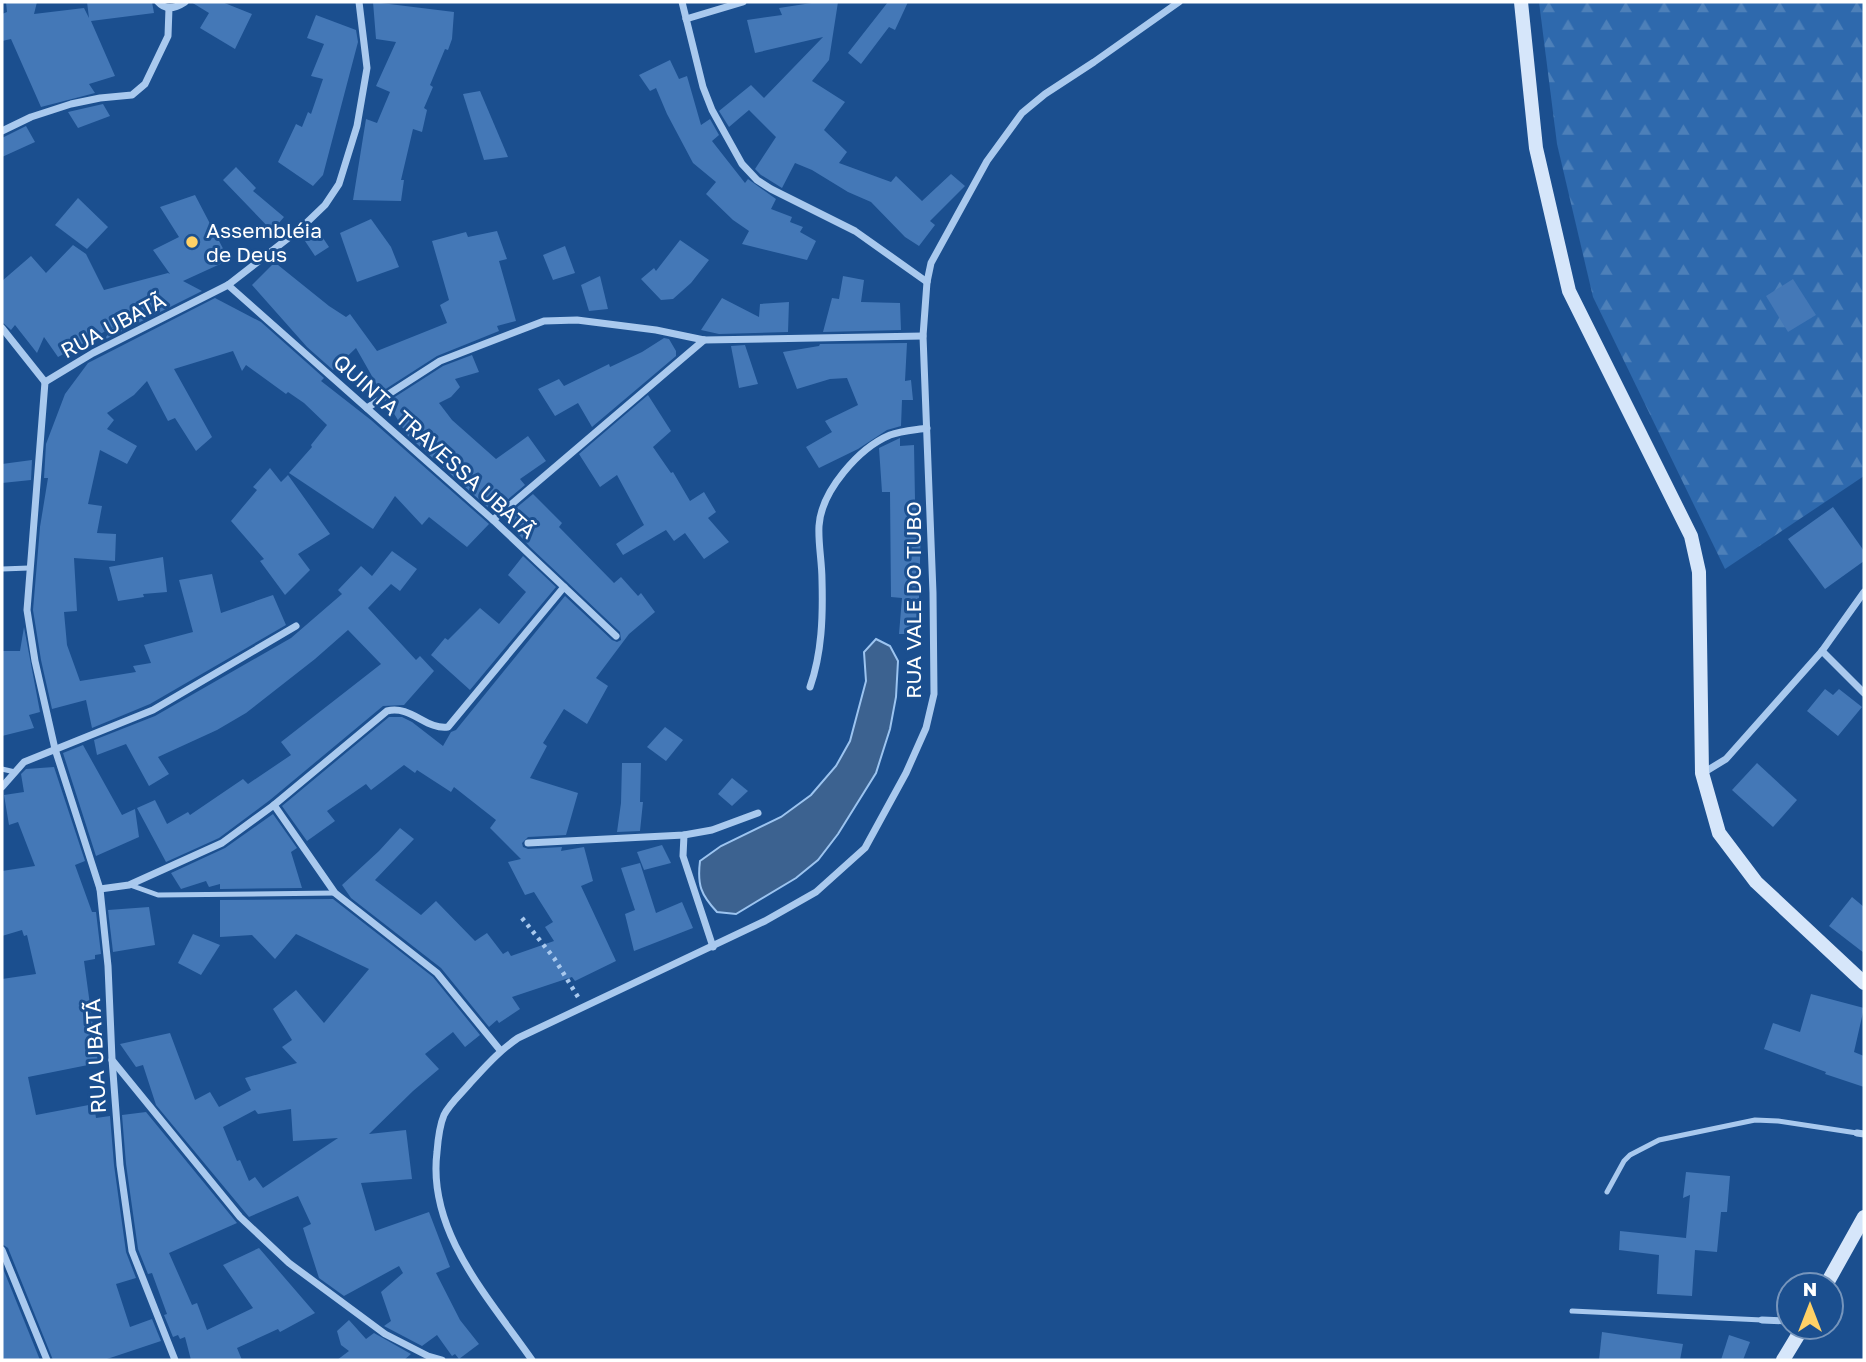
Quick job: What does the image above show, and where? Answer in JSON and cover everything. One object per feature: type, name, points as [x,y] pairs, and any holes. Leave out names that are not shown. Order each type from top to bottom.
[{"type":"main road","points":[[1521,2],[1536,148],[1569,291],[1691,536],[1696,554],[1699,572],[1702,774],[1719,833],[1756,882],[1864,983]]},
{"type":"main road","points":[[1834,1271],[1864,1217]]},
{"type":"main road","points":[[1783,1360],[1794,1341]]},
{"type":"street","points":[[158,2],[169,8],[185,2]]},
{"type":"street","name":"RUA UBATÃ","points":[[175,1360],[132,1251],[120,1166],[108,966],[100,889],[55,749],[35,661],[27,610],[46,382],[93,353],[228,285],[300,229],[325,205],[339,184],[357,126],[367,68],[359,2]]},
{"type":"street","points":[[682,2],[708,99],[742,164],[757,180],[771,189],[855,231],[927,282]]},
{"type":"street","points":[[686,19],[743,2]]},
{"type":"street","name":"RUA VALE DO TUBO","points":[[532,1360],[470,1270],[449,1234],[443,1217],[435,1176],[440,1127],[446,1112],[500,1050],[530,1031],[765,921],[816,892],[865,848],[906,773],[926,728],[934,694],[922,336],[927,282],[939,247],[987,161],[1022,113],[1045,93],[1179,2]]},
{"type":"street","points":[[2,131],[31,117],[71,104],[132,95],[145,84],[168,36],[169,8]]},
{"type":"street","name":"QUINTA TRAVESSA UBATÃ","points":[[228,285],[493,520],[616,636]]},
{"type":"street","points":[[368,408],[440,361],[544,321],[577,320],[656,330],[705,340],[922,336]]},
{"type":"street","points":[[2,328],[46,382]]},
{"type":"street","points":[[493,520],[705,340]]},
{"type":"street","points":[[810,687],[817,667],[820,640],[822,580],[819,525],[823,507],[855,458],[891,435],[927,428]]},
{"type":"street","points":[[100,889],[130,885],[222,843],[274,806],[387,711],[406,710],[440,727],[448,727],[564,587]]},
{"type":"street","points":[[1702,774],[1726,759],[1822,651],[1864,592]]},
{"type":"street","points":[[2,787],[24,762],[153,710],[296,626]]},
{"type":"street","points":[[1822,651],[1864,693]]},
{"type":"street","points":[[274,806],[335,893],[437,973],[500,1050]]},
{"type":"street","points":[[528,843],[684,835],[712,830],[758,813]]},
{"type":"street","points":[[684,835],[683,856],[713,947]]},
{"type":"street","points":[[112,1059],[240,1216],[289,1263],[385,1334],[428,1356],[442,1360]]},
{"type":"street","points":[[2,1250],[47,1360]]},
{"type":"street","points":[[1762,1320],[1775,1320]]},
{"type":"lane","points":[[2,569],[29,568]]},
{"type":"lane","points":[[2,769],[15,772]]},
{"type":"lane","points":[[130,885],[158,895],[335,893]]},
{"type":"lane","points":[[1606,1192],[1630,1154],[1659,1140],[1755,1120],[1861,1133]]},
{"type":"lane","points":[[1572,1311],[1762,1320]]},
{"type":"path","points":[[522,918],[554,958],[583,1007]]},
{"type":"green space","points":[[1539,2],[1864,2],[1864,476],[1725,569],[1593,297],[1557,144]]},
{"type":"shaded area","points":[[876,639],[890,646],[898,661],[896,697],[890,729],[876,773],[838,834],[818,860],[796,878],[736,914],[717,912],[701,889],[700,861],[721,846],[781,817],[811,795],[836,766],[850,741],[866,681],[864,652]]},
{"type":"building","points":[[6,2],[37,2],[34,14],[84,8],[89,18],[87,2],[152,2],[154,13],[91,21],[115,76],[89,84],[95,93],[41,107],[11,39],[2,41],[2,14],[7,12]]},
{"type":"building","points":[[191,2],[222,2],[252,14],[235,49],[200,28],[209,13]]},
{"type":"building","points":[[373,2],[454,12],[452,39],[430,85],[433,87],[424,108],[427,110],[422,132],[413,129],[401,180],[404,180],[401,201],[353,200],[366,119],[377,123],[390,92],[376,86],[396,42],[376,39]]},
{"type":"building","points":[[838,2],[829,60],[812,81],[845,102],[824,130],[847,152],[839,163],[891,182],[896,176],[922,201],[951,174],[965,186],[930,221],[935,225],[919,246],[905,237],[871,202],[848,192],[812,170],[795,163],[782,188],[761,175],[755,169],[776,137],[749,110],[729,127],[719,111],[751,85],[764,98],[823,37],[755,53],[747,20],[782,15],[779,8]]},
{"type":"building","points":[[888,2],[908,2],[895,30],[889,27],[861,64],[848,53]]},
{"type":"building","points":[[316,15],[356,30],[358,42],[323,175],[313,186],[278,162],[296,124],[302,127],[308,112],[311,114],[323,79],[311,76],[324,44],[307,38]]},
{"type":"building","points":[[670,60],[679,79],[687,76],[701,125],[710,119],[719,135],[712,141],[745,183],[748,179],[776,199],[771,209],[792,217],[790,222],[803,227],[800,232],[816,241],[807,260],[742,244],[749,231],[706,194],[716,182],[693,163],[656,88],[650,91],[639,75]]},
{"type":"building","points":[[480,91],[508,157],[484,160],[463,94]]},
{"type":"building","points":[[103,104],[110,116],[78,128],[68,112]]},
{"type":"building","points":[[26,126],[35,142],[2,157],[2,138]]},
{"type":"building","points":[[236,167],[256,188],[253,191],[284,217],[272,231],[223,180]]},
{"type":"building","points":[[195,195],[229,260],[183,281],[202,291],[104,340],[113,327],[58,357],[44,337],[37,353],[15,325],[11,330],[2,322],[2,281],[31,256],[46,273],[73,245],[86,254],[104,290],[170,274],[153,250],[179,237],[160,207]]},
{"type":"building","points":[[78,198],[108,227],[87,249],[55,225]]},
{"type":"building","points":[[371,219],[391,247],[399,267],[357,282],[340,233]]},
{"type":"building","points":[[497,231],[507,259],[499,261],[516,321],[497,326],[499,331],[437,356],[381,392],[356,348],[333,370],[307,347],[252,285],[272,265],[278,265],[329,306],[346,317],[350,314],[377,351],[447,323],[440,305],[449,300],[432,241],[466,232],[468,237]]},
{"type":"building","points":[[319,232],[329,247],[315,256],[305,241]]},
{"type":"building","points":[[680,240],[709,260],[691,283],[673,299],[661,300],[641,279],[654,268],[656,271]]},
{"type":"building","points":[[565,246],[575,273],[553,280],[543,255]]},
{"type":"building","points":[[600,276],[608,309],[589,311],[581,285]]},
{"type":"building","points":[[843,276],[864,280],[861,302],[900,303],[901,330],[823,332],[832,298],[839,299]]},
{"type":"building","points":[[1793,279],[1816,315],[1788,332],[1766,296]]},
{"type":"building","points":[[215,298],[261,322],[324,378],[321,381],[371,420],[489,524],[467,547],[429,517],[422,525],[395,496],[373,529],[289,473],[327,425],[304,403],[288,392],[286,394],[246,365],[242,371],[233,351],[174,369],[212,437],[196,451],[175,418],[168,421],[147,381],[134,395],[107,413],[114,420],[107,429],[137,446],[127,464],[100,450],[88,504],[102,506],[97,533],[116,534],[115,561],[74,558],[77,611],[64,612],[67,645],[80,681],[136,672],[133,666],[151,663],[144,645],[193,632],[179,580],[212,574],[221,613],[273,595],[286,625],[150,704],[92,728],[86,700],[52,709],[41,660],[33,610],[40,527],[48,478],[44,478],[46,444],[65,394],[88,363]]},
{"type":"building","points":[[722,298],[759,317],[760,304],[789,302],[788,332],[719,334],[701,330]]},
{"type":"building","points":[[664,338],[669,339],[676,356],[592,427],[578,403],[555,416],[538,389],[559,379],[564,386],[609,364],[610,367],[642,352]]},
{"type":"building","points":[[907,343],[905,381],[911,380],[913,400],[902,400],[901,426],[887,430],[858,449],[819,468],[806,447],[832,432],[825,421],[858,405],[847,378],[830,379],[797,389],[783,352],[820,344]]},
{"type":"building","points":[[745,345],[758,384],[739,388],[731,346]]},
{"type":"building","points":[[472,355],[479,372],[455,379],[460,387],[451,397],[439,403],[452,420],[496,459],[528,436],[546,461],[520,479],[525,485],[493,512],[407,435],[387,402],[443,366]]},
{"type":"building","points":[[648,395],[671,431],[653,447],[671,473],[673,472],[690,501],[704,492],[716,512],[708,518],[729,542],[704,559],[685,533],[674,541],[666,530],[623,555],[616,544],[644,525],[617,475],[600,487],[579,454]]},
{"type":"building","points":[[900,438],[900,446],[914,445],[915,500],[918,500],[918,524],[921,524],[918,634],[899,634],[902,598],[891,597],[890,492],[882,492],[879,448]]},
{"type":"building","points":[[32,460],[31,480],[2,483],[2,464]]},
{"type":"building","points":[[270,468],[281,482],[288,475],[330,534],[298,554],[310,570],[285,595],[260,561],[264,559],[231,521],[257,490],[253,487]]},
{"type":"building","points":[[533,494],[562,523],[559,527],[614,583],[621,577],[638,596],[641,593],[655,612],[629,634],[596,678],[608,686],[587,724],[564,709],[543,743],[547,746],[530,778],[578,793],[566,835],[528,837],[522,843],[523,847],[528,849],[562,847],[561,851],[584,847],[593,881],[581,886],[616,961],[575,981],[572,977],[512,997],[520,1009],[489,1027],[441,968],[351,898],[342,885],[400,828],[414,839],[375,880],[421,915],[436,901],[475,941],[487,933],[503,954],[508,951],[511,956],[554,941],[545,927],[553,922],[534,892],[525,895],[508,862],[521,859],[490,828],[496,820],[454,787],[451,792],[417,770],[415,773],[404,765],[371,790],[366,784],[327,811],[335,821],[307,841],[282,806],[389,717],[402,717],[412,722],[443,746],[451,732],[456,730],[565,596],[612,640],[621,640],[620,632],[530,547],[504,518]]},
{"type":"building","points":[[1833,507],[1864,551],[1864,561],[1825,589],[1788,539]]},
{"type":"building","points":[[392,551],[417,569],[400,591],[391,584],[368,608],[416,660],[420,656],[434,671],[404,705],[383,706],[270,800],[219,838],[166,862],[137,808],[155,800],[167,824],[188,812],[190,815],[243,779],[248,784],[291,755],[281,742],[381,664],[348,630],[246,713],[217,730],[158,757],[169,774],[149,786],[126,744],[97,755],[94,740],[155,716],[291,638],[342,594],[338,590],[361,566],[372,576]]},
{"type":"building","points":[[523,556],[556,587],[470,690],[431,655],[445,638],[448,640],[480,608],[499,624],[526,592],[508,575]]},
{"type":"building","points":[[163,557],[167,592],[143,594],[144,597],[118,601],[109,567]]},
{"type":"building","points":[[24,627],[40,712],[29,715],[34,728],[2,736],[2,651],[20,651]]},
{"type":"building","points":[[1825,689],[1833,695],[1839,689],[1862,707],[1838,736],[1807,711]]},
{"type":"building","points":[[665,727],[683,740],[666,761],[647,747]]},
{"type":"building","points":[[83,745],[122,815],[135,809],[139,837],[96,856],[63,753]]},
{"type":"building","points":[[622,763],[641,763],[640,802],[643,802],[640,831],[617,832]]},
{"type":"building","points":[[1757,763],[1797,800],[1773,827],[1732,790]]},
{"type":"building","points":[[54,767],[85,861],[75,865],[92,912],[96,912],[101,954],[95,955],[95,959],[84,961],[98,1063],[28,1077],[36,1115],[94,1104],[96,1118],[110,1116],[126,1252],[136,1278],[116,1284],[130,1327],[152,1319],[161,1341],[104,1360],[53,1360],[8,1248],[2,1244],[2,979],[36,974],[27,935],[24,936],[22,930],[2,936],[2,871],[35,866],[18,822],[9,825],[4,795],[24,792],[21,774],[26,769]]},
{"type":"building","points":[[732,778],[748,791],[732,806],[718,794]]},
{"type":"building","points":[[273,814],[297,848],[291,852],[302,888],[220,889],[220,884],[209,887],[206,881],[181,889],[171,873],[225,848]]},
{"type":"building","points":[[662,845],[671,863],[644,870],[637,852]]},
{"type":"building","points":[[640,863],[656,913],[682,902],[693,928],[634,951],[625,914],[635,910],[621,868]]},
{"type":"building","points":[[1852,897],[1864,907],[1864,953],[1829,926]]},
{"type":"building","points":[[333,899],[433,977],[480,1035],[465,1047],[453,1032],[425,1054],[439,1069],[369,1134],[406,1130],[412,1179],[361,1183],[375,1231],[429,1212],[450,1267],[436,1273],[460,1320],[479,1344],[459,1359],[455,1354],[452,1356],[437,1335],[422,1346],[384,1326],[391,1321],[381,1292],[403,1273],[399,1266],[344,1296],[319,1278],[303,1228],[311,1224],[298,1196],[249,1217],[156,1105],[143,1065],[136,1067],[120,1044],[170,1033],[195,1100],[210,1092],[219,1107],[251,1090],[245,1078],[297,1063],[282,1047],[292,1040],[273,1009],[296,990],[324,1023],[369,969],[296,934],[275,959],[252,935],[220,937],[220,900]],"holes":[[[291,1109],[293,1141],[338,1138],[263,1188],[255,1177],[249,1181],[240,1160],[237,1161],[223,1127],[255,1110],[258,1114]]]},
{"type":"building","points":[[149,907],[155,945],[113,952],[108,910]]},
{"type":"building","points":[[193,934],[220,945],[201,975],[178,963]]},
{"type":"building","points":[[1811,994],[1864,1008],[1854,1052],[1864,1056],[1864,1087],[1764,1049],[1773,1023],[1800,1032]]},
{"type":"building","points":[[146,1112],[237,1223],[169,1253],[192,1305],[197,1303],[207,1330],[253,1308],[223,1265],[259,1248],[315,1313],[280,1332],[278,1329],[237,1348],[242,1360],[191,1360],[185,1337],[173,1337],[152,1273],[148,1274],[138,1249],[122,1115]]},
{"type":"building","points":[[1686,1172],[1730,1176],[1727,1212],[1721,1212],[1717,1252],[1695,1250],[1692,1296],[1657,1294],[1659,1255],[1619,1250],[1620,1231],[1686,1238],[1690,1195],[1683,1198]]},
{"type":"building","points":[[2,1266],[40,1360],[2,1360]]},
{"type":"building","points":[[349,1320],[366,1339],[374,1333],[411,1354],[404,1360],[337,1360],[349,1351],[341,1345],[337,1331]]},
{"type":"building","points":[[1602,1332],[1683,1344],[1680,1360],[1599,1360]]},
{"type":"building","points":[[1729,1335],[1750,1342],[1743,1360],[1721,1360]]},
{"type":"place","name":"Assembléia de Deus","points":[[192,242]]}]
